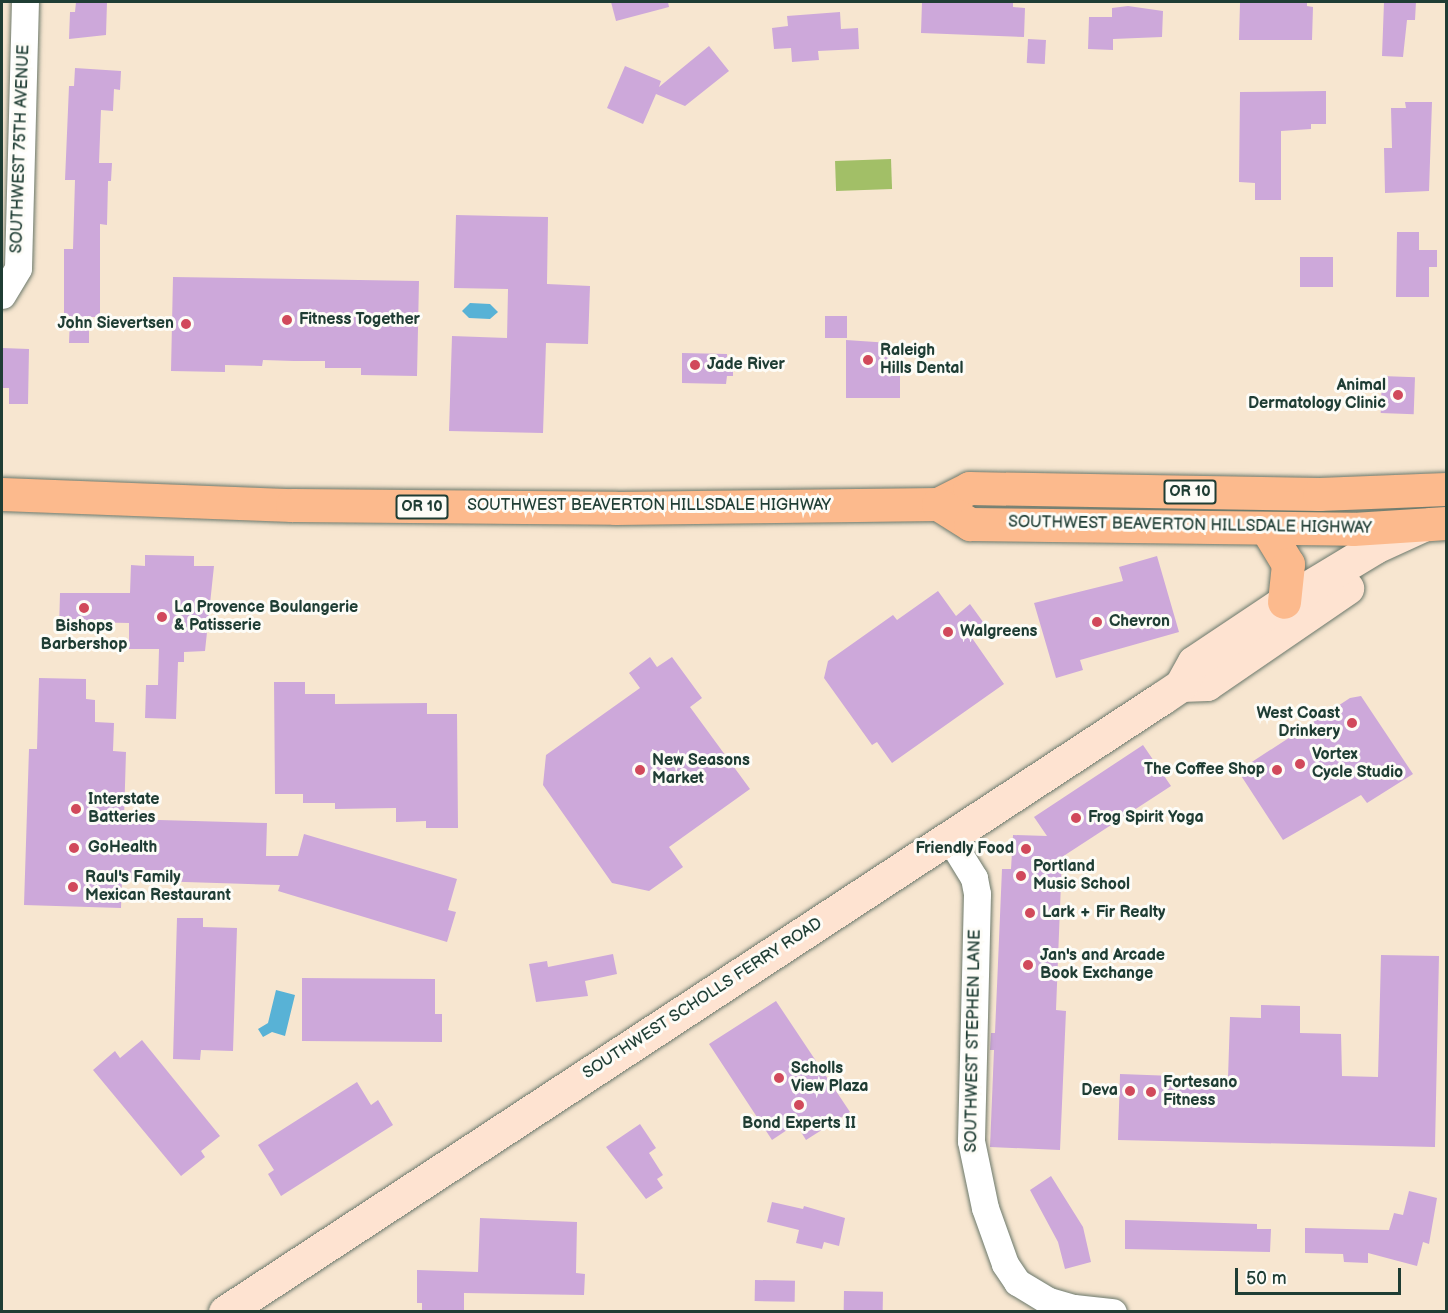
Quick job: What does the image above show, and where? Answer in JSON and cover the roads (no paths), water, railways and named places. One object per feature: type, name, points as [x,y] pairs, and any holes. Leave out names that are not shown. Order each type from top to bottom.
[{"type":"main road","name":"SOUTHWEST BEAVERTON HILLSDALE HIGHWAY","points":[[2,494],[420,507],[938,504],[969,488],[1319,494],[1446,489]]},
{"type":"main road","name":"SOUTHWEST BEAVERTON HILLSDALE HIGHWAY","points":[[938,504],[970,524],[1266,528],[1438,519]]},
{"type":"main road","name":"SOUTHWEST SCHOLLS FERRY ROAD","points":[[225,1311],[950,839],[1181,685],[1194,662],[1284,602],[1375,547],[1438,519]]},
{"type":"main road","name":"SOUTHWEST SCHOLLS FERRY ROAD","points":[[1181,685],[1207,684],[1286,633],[1407,546],[1438,519]]},
{"type":"main road","points":[[1266,528],[1288,564],[1284,602]]},
{"type":"street","name":"SOUTHWEST 75TH AVENUE","points":[[2,294],[18,268],[25,2]]},
{"type":"street","name":"SOUTHWEST STEPHEN LANE","points":[[950,839],[974,878],[977,894],[971,1141],[985,1209],[1005,1264],[1017,1282],[1031,1294],[1058,1304],[1113,1311]]},
{"type":"water","points":[[470,303],[490,304],[498,312],[490,319],[469,318],[462,311]]},
{"type":"water","points":[[276,990],[295,995],[285,1036],[272,1032],[263,1037],[258,1029],[268,1023]]},
{"type":"place","name":"Fitness Together","points":[[287,320]]},
{"type":"place","name":"John Sievertsen","points":[[186,324]]},
{"type":"place","name":"Raleigh Hills Dental","points":[[868,360]]},
{"type":"place","name":"Jade River","points":[[695,365]]},
{"type":"place","name":"Animal Dermatology Clinic","points":[[1398,395]]},
{"type":"place","name":"Bishops Barbershop","points":[[84,608]]},
{"type":"place","name":"La Provence Boulangerie & Patisserie","points":[[162,617]]},
{"type":"place","name":"Chevron","points":[[1097,622]]},
{"type":"place","name":"Walgreens","points":[[948,632]]},
{"type":"place","name":"West Coast Drinkery","points":[[1352,723]]},
{"type":"place","name":"Vortex Cycle Studio","points":[[1300,764]]},
{"type":"place","name":"New Seasons Market","points":[[640,770]]},
{"type":"place","name":"The Coffee Shop","points":[[1277,770]]},
{"type":"place","name":"Interstate Batteries","points":[[76,809]]},
{"type":"place","name":"Frog Spirit Yoga","points":[[1076,818]]},
{"type":"place","name":"GoHealth","points":[[74,848]]},
{"type":"place","name":"Friendly Food","points":[[1026,849]]},
{"type":"place","name":"Portland Music School","points":[[1021,876]]},
{"type":"place","name":"Raul's Family Mexican Restaurant","points":[[73,887]]},
{"type":"place","name":"Lark + Fir Realty","points":[[1030,913]]},
{"type":"place","name":"Jan's and Arcade Book Exchange","points":[[1028,965]]},
{"type":"place","name":"Scholls View Plaza","points":[[779,1078]]},
{"type":"place","name":"Deva","points":[[1130,1091]]},
{"type":"place","name":"Fortesano Fitness","points":[[1151,1092]]},
{"type":"place","name":"Bond Experts II","points":[[799,1105]]}]
